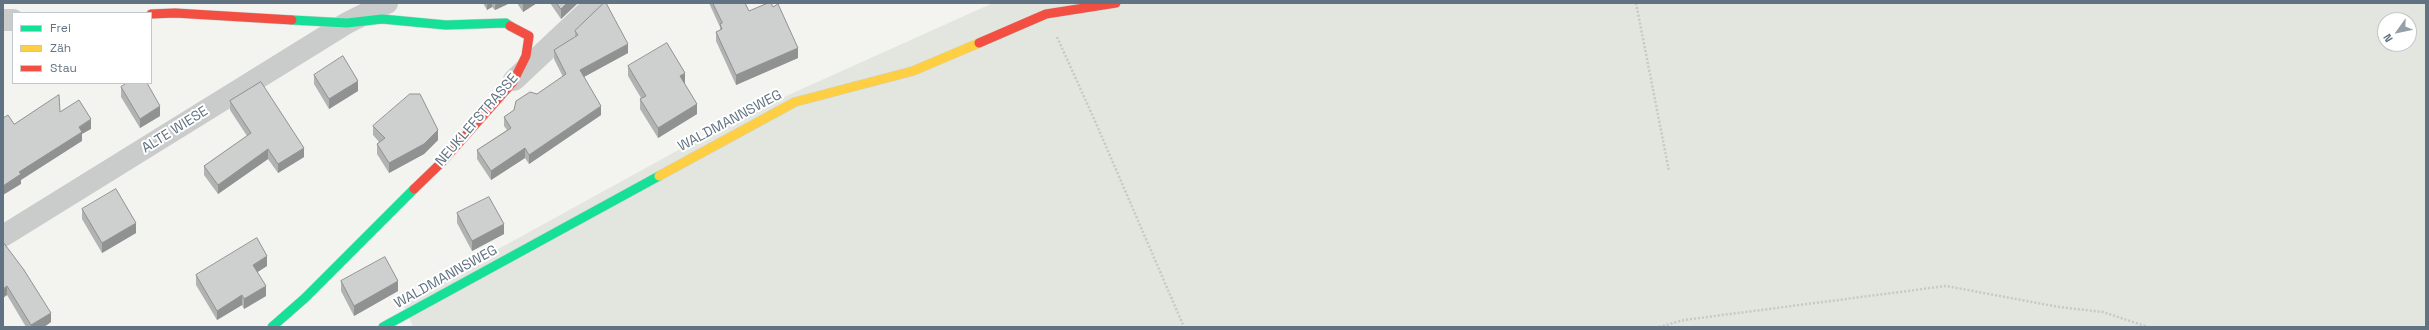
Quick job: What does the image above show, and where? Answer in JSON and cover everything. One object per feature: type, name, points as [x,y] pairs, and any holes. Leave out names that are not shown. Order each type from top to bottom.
[{"type":"street","name":"ALTE WIESE","points":[[3,236],[347,23],[387,3]]},
{"type":"street","points":[[513,82],[596,3]]},
{"type":"street","name":"WALDMANNSWEG","points":[[383,327],[795,102],[913,71],[1046,14],[1116,3]]},
{"type":"street","name":"NEUKLEFSTRASSE","points":[[152,14],[175,13],[347,23],[382,19],[446,25],[506,23],[529,36],[526,56],[513,82],[442,162],[305,298],[272,327]]},
{"type":"path","points":[[1636,3],[1669,171]]},
{"type":"path","points":[[1046,14],[1095,121],[1184,327]]},
{"type":"path","points":[[1658,327],[1684,320],[1946,286],[2059,307],[2103,312],[2148,327]]},
{"type":"shaded area","points":[[993,3],[2426,3],[2426,327],[413,327],[402,302],[733,120]]},
{"type":"building","points":[[557,3],[567,3],[561,9]]},
{"type":"building","points":[[604,3],[606,3],[628,44],[580,70],[601,106],[529,155],[525,148],[491,171],[477,150],[511,128],[504,117],[514,110],[516,101],[530,92],[537,94],[566,74],[554,50],[578,35],[575,31]]},
{"type":"building","points":[[713,3],[745,3],[749,11],[768,3],[771,3],[773,7],[778,4],[798,48],[736,75],[716,32],[722,29],[720,24],[722,23]]},
{"type":"building","points":[[667,43],[685,73],[680,76],[697,104],[658,128],[640,99],[646,96],[628,66]]},
{"type":"building","points":[[343,56],[358,81],[329,99],[314,75]]},
{"type":"building","points":[[261,82],[304,148],[278,164],[268,149],[218,185],[204,166],[251,133],[230,101]]},
{"type":"building","points":[[126,84],[148,84],[160,106],[140,119],[121,87]]},
{"type":"building","points":[[410,94],[420,94],[438,130],[424,144],[389,163],[377,144],[385,138],[373,126]]},
{"type":"building","points":[[59,95],[60,112],[79,100],[91,119],[79,127],[82,132],[19,172],[21,174],[3,186],[3,118],[8,115],[14,124]]},
{"type":"building","points":[[116,189],[136,223],[102,243],[82,209]]},
{"type":"building","points":[[489,197],[504,224],[472,241],[457,213]]},
{"type":"building","points":[[257,238],[267,256],[253,265],[266,286],[244,299],[242,295],[217,311],[196,275]]},
{"type":"building","points":[[3,242],[24,270],[51,313],[31,325],[7,286],[3,289]]},
{"type":"building","points":[[385,257],[398,281],[354,306],[341,281]]},
{"type":"traffic: fast","points":[[292,20],[347,23],[382,19],[446,25],[506,23],[510,26]]},
{"type":"traffic: fast","points":[[383,327],[659,176]]},
{"type":"traffic: fast","points":[[272,327],[305,298],[414,189]]},
{"type":"traffic: slow","points":[[659,176],[795,102],[913,71],[979,43]]},
{"type":"traffic: jam","points":[[979,43],[1046,14],[1116,3]]},
{"type":"traffic: jam","points":[[152,14],[175,13],[292,20]]},
{"type":"traffic: jam","points":[[414,189],[442,162],[513,82],[526,56],[529,36],[510,26]]}]
